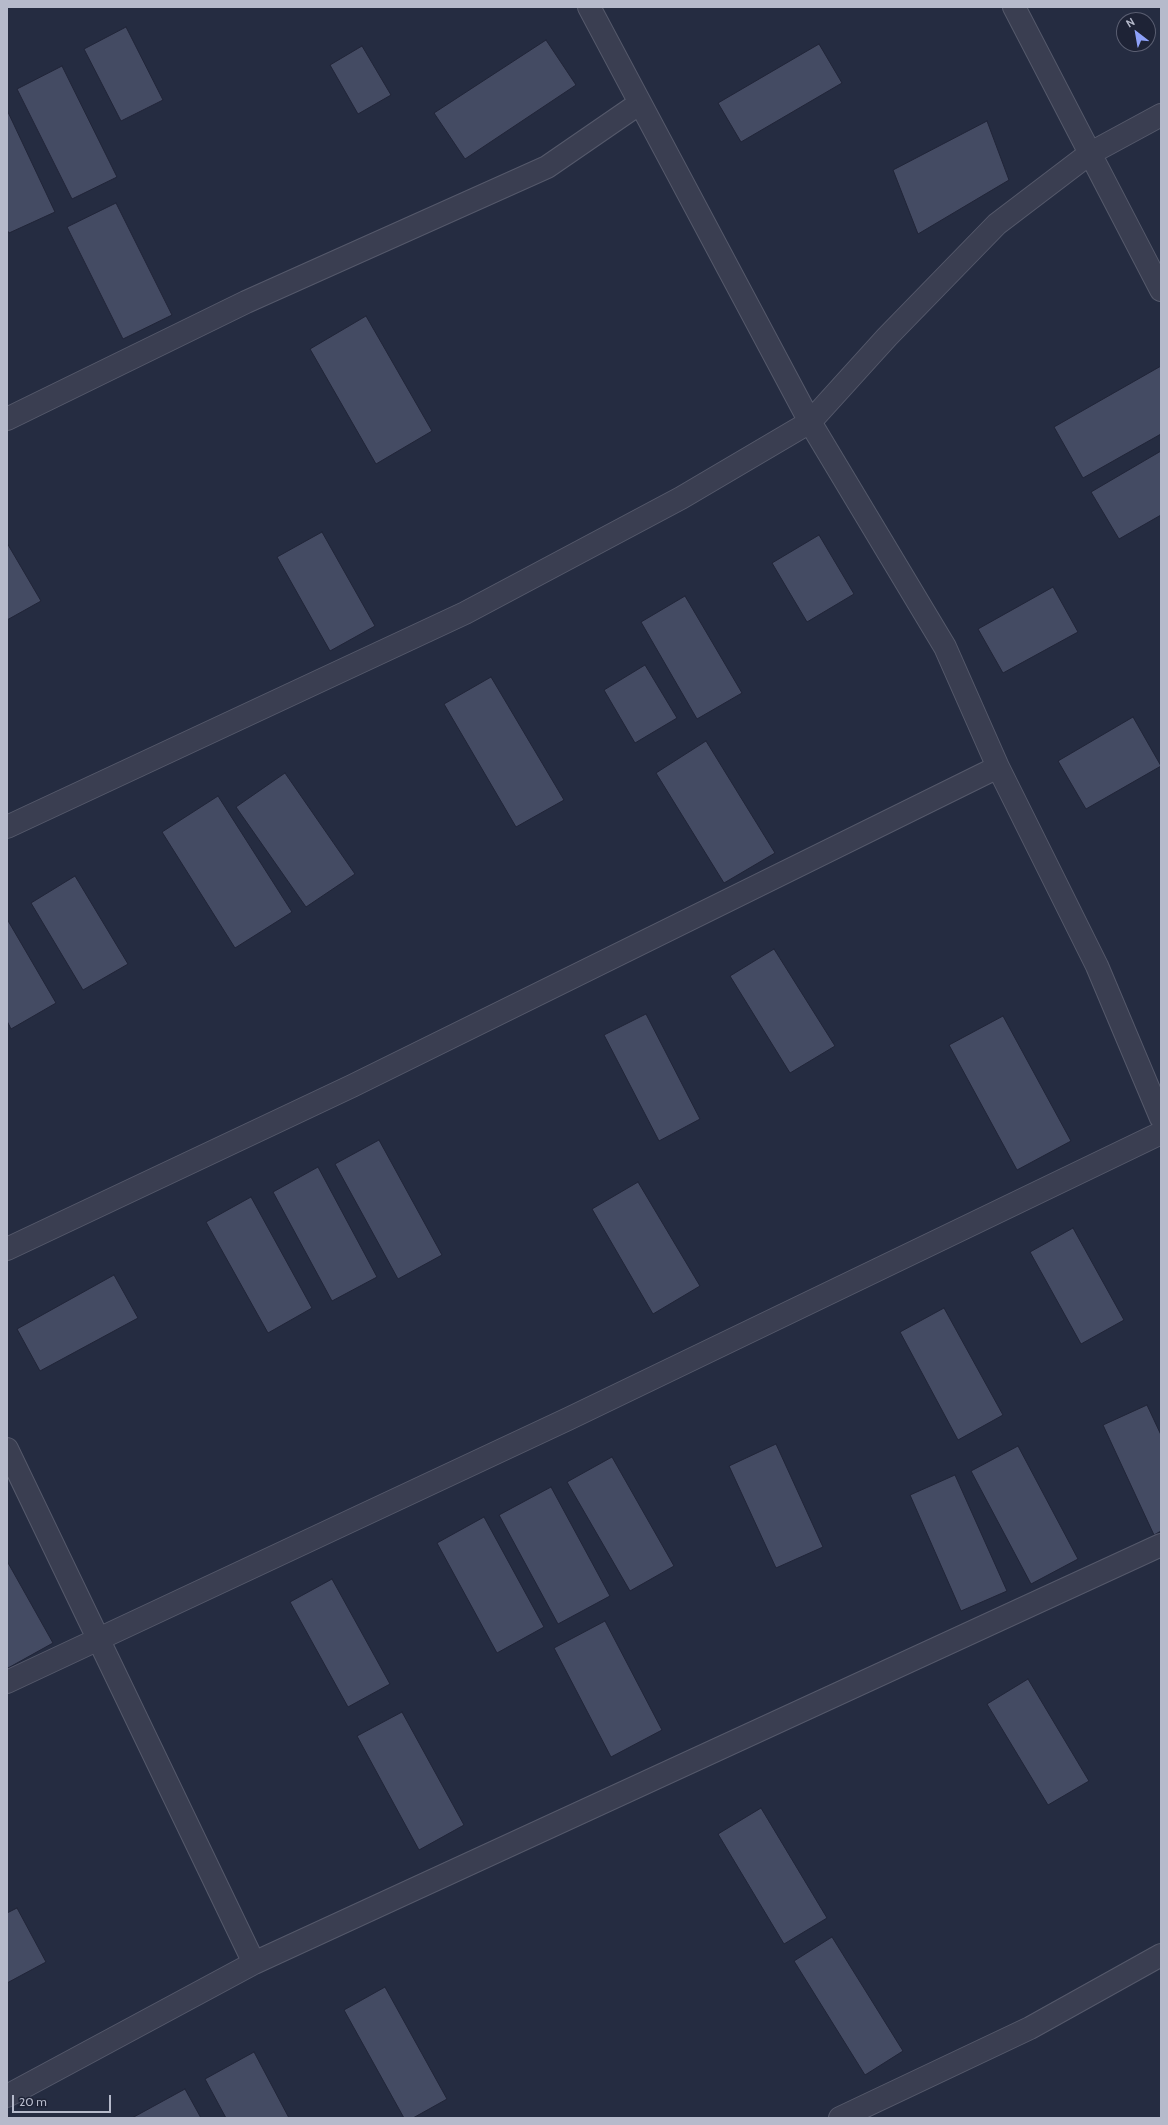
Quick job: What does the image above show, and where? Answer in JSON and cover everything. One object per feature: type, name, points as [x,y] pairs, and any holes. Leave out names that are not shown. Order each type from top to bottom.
[{"type":"street","points":[[589,7],[810,422],[945,647],[998,767],[1097,966],[1161,1118]]},
{"type":"street","points":[[1014,7],[1089,154],[1161,290]]},
{"type":"street","points":[[7,420],[246,302],[548,167],[640,103]]},
{"type":"street","points":[[7,827],[465,613],[681,498],[810,422],[887,337],[997,224],[1089,154],[1161,114]]},
{"type":"street","points":[[7,1249],[352,1086],[998,767]]},
{"type":"street","points":[[7,1682],[568,1419],[1161,1133]]},
{"type":"street","points":[[7,1449],[254,1963]]},
{"type":"street","points":[[7,2096],[254,1963],[1161,1545]]},
{"type":"street","points":[[840,2118],[1030,2028],[1161,1955]]},
{"type":"building","points":[[126,27],[163,100],[121,121],[84,49]]},
{"type":"building","points":[[546,40],[576,85],[465,159],[434,113]]},
{"type":"building","points":[[819,44],[842,83],[741,142],[718,103]]},
{"type":"building","points":[[362,46],[391,95],[358,114],[330,65]]},
{"type":"building","points":[[62,66],[117,177],[72,199],[17,89]]},
{"type":"building","points":[[7,110],[55,212],[9,233],[7,230]]},
{"type":"building","points":[[987,121],[1009,180],[918,234],[893,170]]},
{"type":"building","points":[[116,203],[172,315],[123,339],[67,227]]},
{"type":"building","points":[[366,316],[432,431],[376,464],[310,349]]},
{"type":"building","points":[[1161,366],[1161,434],[1083,478],[1054,427]]},
{"type":"building","points":[[1161,451],[1161,515],[1119,539],[1091,492]]},
{"type":"building","points":[[322,532],[375,626],[330,651],[277,557]]},
{"type":"building","points":[[819,535],[854,594],[807,622],[772,563]]},
{"type":"building","points":[[7,543],[41,601],[7,620]]},
{"type":"building","points":[[1053,587],[1078,632],[1003,673],[978,629]]},
{"type":"building","points":[[685,596],[742,693],[697,719],[641,622]]},
{"type":"building","points":[[645,665],[677,718],[635,743],[604,690]]},
{"type":"building","points":[[491,677],[564,800],[516,827],[444,704]]},
{"type":"building","points":[[1133,717],[1161,766],[1086,809],[1058,761]]},
{"type":"building","points":[[706,741],[775,853],[724,883],[656,773]]},
{"type":"building","points":[[285,773],[355,874],[306,907],[236,807]]},
{"type":"building","points":[[218,796],[292,912],[235,948],[162,832]]},
{"type":"building","points":[[75,876],[128,964],[83,990],[31,903]]},
{"type":"building","points":[[7,919],[56,1003],[11,1029],[7,1021]]},
{"type":"building","points":[[774,949],[835,1046],[790,1073],[730,976]]},
{"type":"building","points":[[646,1014],[700,1119],[659,1141],[604,1035]]},
{"type":"building","points":[[1003,1016],[1071,1141],[1017,1170],[949,1045]]},
{"type":"building","points":[[379,1140],[442,1255],[398,1279],[335,1164]]},
{"type":"building","points":[[318,1167],[377,1277],[332,1301],[273,1192]]},
{"type":"building","points":[[638,1182],[700,1286],[653,1314],[592,1209]]},
{"type":"building","points":[[251,1197],[312,1308],[268,1333],[206,1222]]},
{"type":"building","points":[[1073,1228],[1124,1320],[1081,1344],[1030,1252]]},
{"type":"building","points":[[114,1275],[138,1318],[40,1371],[17,1329]]},
{"type":"building","points":[[944,1308],[1003,1415],[958,1440],[900,1332]]},
{"type":"building","points":[[1147,1405],[1161,1435],[1161,1531],[1154,1535],[1103,1425]]},
{"type":"building","points":[[776,1444],[823,1547],[776,1568],[729,1466]]},
{"type":"building","points":[[1018,1446],[1078,1559],[1031,1584],[971,1471]]},
{"type":"building","points":[[612,1457],[674,1566],[630,1591],[567,1482]]},
{"type":"building","points":[[955,1475],[1007,1591],[961,1611],[910,1495]]},
{"type":"building","points":[[551,1487],[610,1596],[558,1624],[499,1515]]},
{"type":"building","points":[[484,1517],[544,1627],[497,1653],[437,1543]]},
{"type":"building","points":[[7,1561],[53,1643],[8,1668],[7,1667]]},
{"type":"building","points":[[332,1579],[390,1684],[348,1707],[290,1602]]},
{"type":"building","points":[[605,1621],[662,1730],[611,1757],[554,1648]]},
{"type":"building","points":[[1028,1679],[1089,1781],[1048,1805],[987,1704]]},
{"type":"building","points":[[402,1712],[464,1825],[419,1850],[357,1736]]},
{"type":"building","points":[[761,1808],[827,1918],[784,1944],[718,1834]]},
{"type":"building","points":[[17,1908],[46,1962],[7,1983],[7,1913]]},
{"type":"building","points":[[832,1937],[903,2051],[865,2075],[794,1961]]},
{"type":"building","points":[[385,1987],[447,2099],[413,2118],[404,2118],[344,2010]]},
{"type":"building","points":[[254,2052],[289,2118],[226,2118],[205,2079]]},
{"type":"building","points":[[185,2089],[201,2118],[132,2118]]}]
